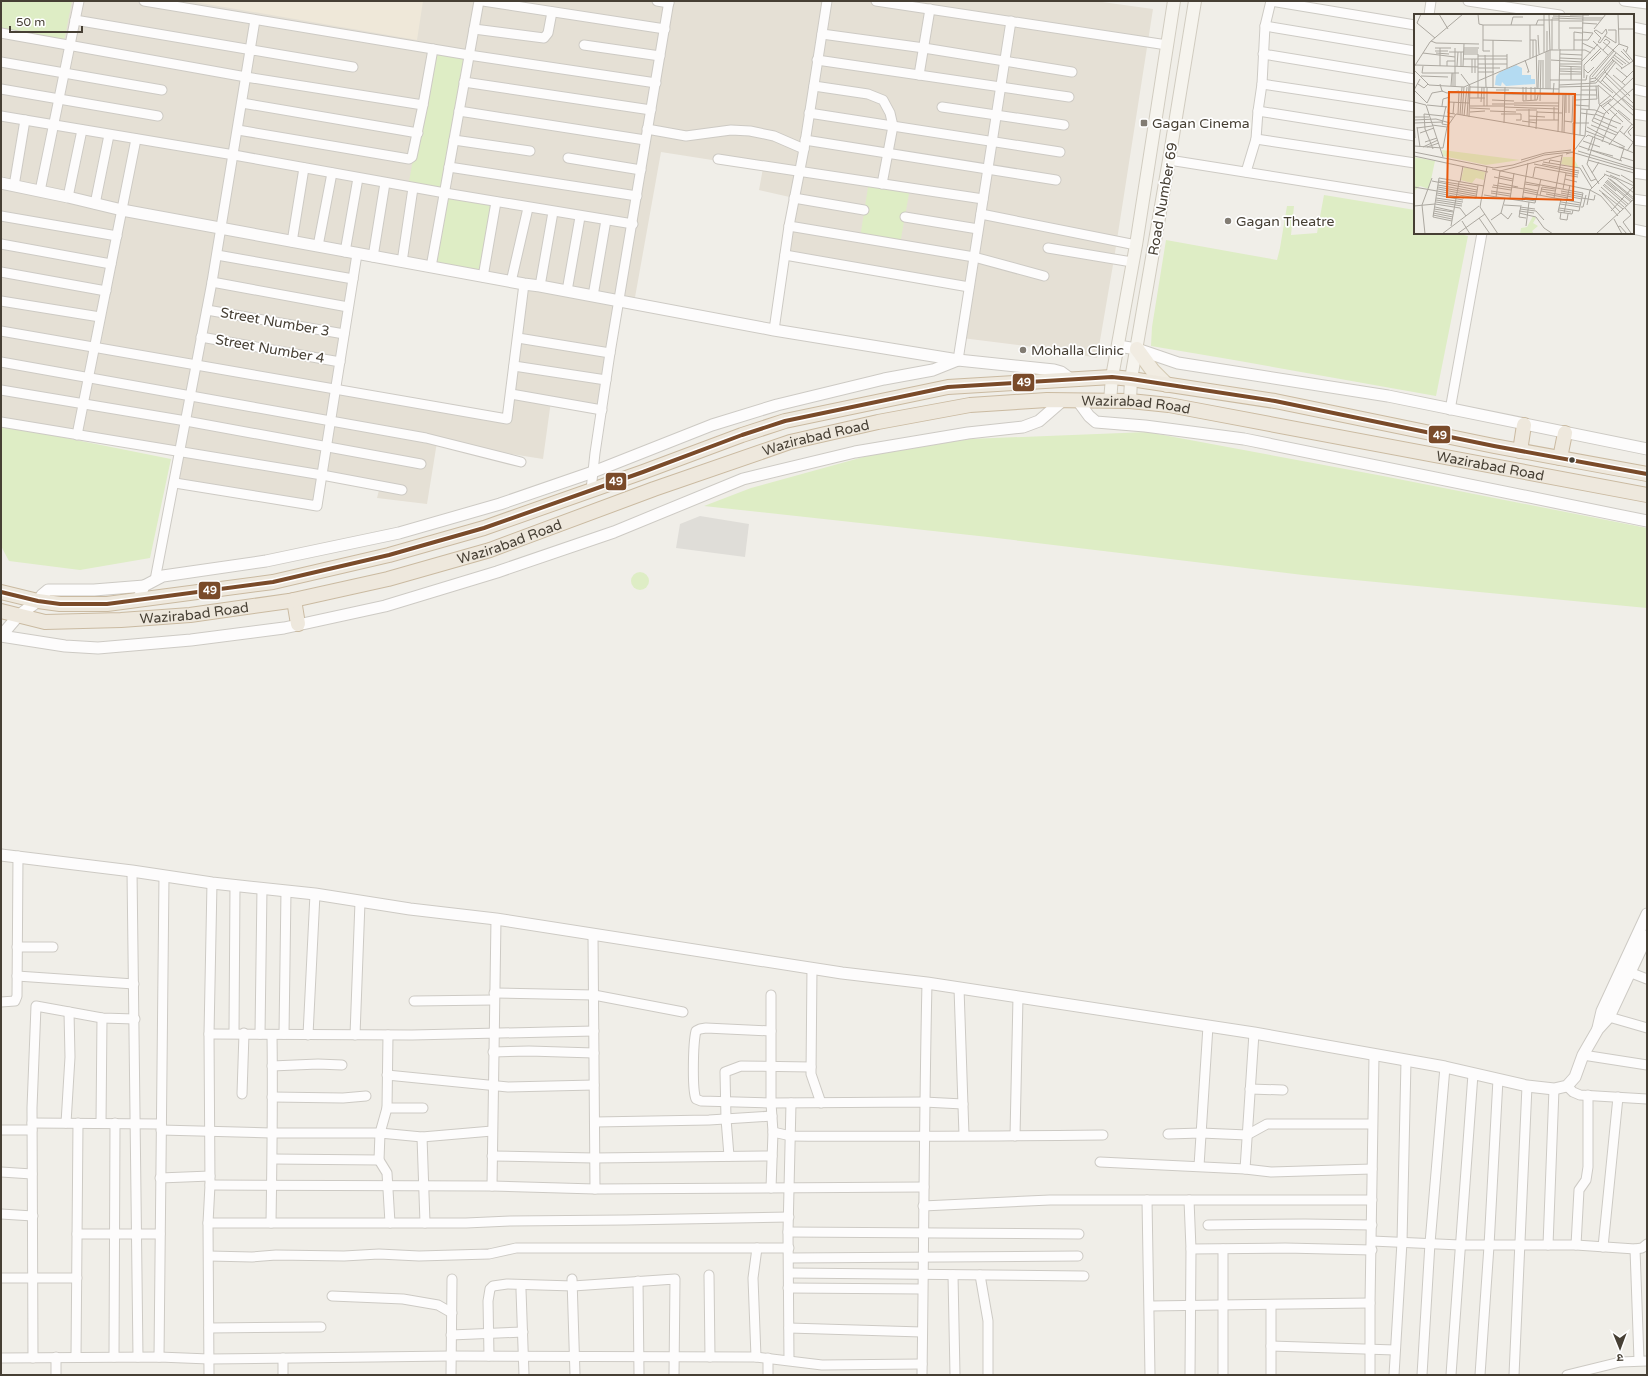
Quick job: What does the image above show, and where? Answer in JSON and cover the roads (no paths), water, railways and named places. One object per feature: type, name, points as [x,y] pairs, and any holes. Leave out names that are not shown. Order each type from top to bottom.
[{"type":"highway","name":"Wazirabad Road","points":[[7,594],[38,601],[68,604],[107,604],[273,582],[389,555],[484,528],[742,435],[785,421],[948,387],[1112,377],[1131,379],[1275,401],[1520,451],[1647,474]]},
{"type":"highway","name":"Wazirabad Road","points":[[1,612],[45,622],[129,620],[190,615],[294,600],[388,579],[490,550],[654,489],[790,442],[878,422],[970,405],[1062,401],[1130,401],[1169,405],[1647,495]]},
{"type":"highway","points":[[1520,451],[1524,425]]},
{"type":"highway","points":[[1560,458],[1566,433]]},
{"type":"highway","points":[[129,620],[133,600]]},
{"type":"highway","points":[[294,600],[298,624]]},
{"type":"main road","name":"Road Number 69","points":[[1110,401],[1112,377],[1136,245],[1174,1]]},
{"type":"main road","name":"Road Number 69","points":[[1130,401],[1131,379],[1170,160],[1195,1]]},
{"type":"main road","points":[[1137,349],[1153,371],[1167,385]]},
{"type":"street","points":[[40,191],[79,1]]},
{"type":"street","points":[[144,1],[158,2],[469,56],[656,83]]},
{"type":"street","points":[[431,267],[479,1]]},
{"type":"street","points":[[482,1],[665,29]]},
{"type":"street","points":[[592,490],[593,472],[610,352],[669,2],[657,1]]},
{"type":"street","points":[[774,330],[789,226],[814,86],[827,1]]},
{"type":"street","points":[[882,1],[1168,45]]},
{"type":"street","points":[[1246,172],[1256,139],[1262,84],[1265,26],[1271,1],[1414,24]]},
{"type":"street","points":[[1429,14],[1431,1]]},
{"type":"street","points":[[1468,1],[1527,8],[1555,14]]},
{"type":"street","points":[[1628,1],[1647,4]]},
{"type":"street","points":[[919,75],[930,9]]},
{"type":"street","points":[[474,29],[544,38],[548,33],[552,12]]},
{"type":"street","points":[[75,20],[353,67]]},
{"type":"street","points":[[155,580],[181,451],[190,394],[222,228],[255,20]]},
{"type":"street","points":[[958,360],[1011,21]]},
{"type":"street","points":[[1265,26],[1414,52]]},
{"type":"street","points":[[1634,27],[1647,30]]},
{"type":"street","points":[[1,33],[70,44],[246,77],[423,105]]},
{"type":"street","points":[[822,34],[924,48],[1072,72]]},
{"type":"street","points":[[584,45],[660,56]]},
{"type":"street","points":[[238,130],[409,159],[412,157],[418,133],[433,49]]},
{"type":"street","points":[[1263,54],[1414,79]]},
{"type":"street","points":[[818,60],[1069,97]]},
{"type":"street","points":[[1634,60],[1647,62]]},
{"type":"street","points":[[1,62],[162,90]]},
{"type":"street","points":[[464,82],[651,110]]},
{"type":"street","points":[[1262,84],[1414,107]]},
{"type":"street","points":[[814,86],[868,94],[882,100],[887,107],[892,126],[882,184]]},
{"type":"street","points":[[1,89],[158,116]]},
{"type":"street","points":[[1634,90],[1647,92]]},
{"type":"street","points":[[242,103],[418,133]]},
{"type":"street","points":[[942,108],[1064,125]]},
{"type":"street","points":[[459,111],[645,140]]},
{"type":"street","points":[[1258,111],[1414,136]]},
{"type":"street","points":[[809,113],[1060,152]]},
{"type":"street","points":[[1634,114],[1647,116]]},
{"type":"street","points":[[1,116],[234,155],[580,217],[632,224]]},
{"type":"street","points":[[14,186],[25,120]]},
{"type":"street","points":[[647,129],[686,136],[731,130],[750,131],[804,144],[888,152],[1056,180]]},
{"type":"street","points":[[68,197],[82,130]]},
{"type":"street","points":[[96,204],[109,135]]},
{"type":"street","points":[[76,435],[136,139]]},
{"type":"street","points":[[1256,139],[1414,163]]},
{"type":"street","points":[[454,140],[530,151]]},
{"type":"street","points":[[1634,140],[1647,142]]},
{"type":"street","points":[[568,158],[641,170]]},
{"type":"street","points":[[718,159],[799,170],[983,199]]},
{"type":"street","points":[[1170,160],[1414,199]]},
{"type":"street","points":[[449,167],[637,196]]},
{"type":"street","points":[[292,242],[304,168]]},
{"type":"street","points":[[318,246],[332,173]]},
{"type":"street","points":[[1634,173],[1647,175]]},
{"type":"street","points":[[345,252],[358,178]]},
{"type":"street","points":[[1,183],[122,210],[774,330],[958,360],[1054,370],[1061,372],[1072,380]]},
{"type":"street","points":[[373,257],[385,183]]},
{"type":"street","points":[[402,262],[413,188]]},
{"type":"street","points":[[794,198],[864,210]]},
{"type":"street","points":[[1634,199],[1647,201]]},
{"type":"street","points":[[483,277],[496,202]]},
{"type":"street","points":[[511,282],[528,208]]},
{"type":"street","points":[[540,286],[553,212]]},
{"type":"street","points":[[981,214],[1136,245]]},
{"type":"street","points":[[1,216],[117,236]]},
{"type":"street","points":[[905,216],[978,229]]},
{"type":"street","points":[[567,291],[580,217]]},
{"type":"street","points":[[593,296],[606,220]]},
{"type":"street","points":[[789,226],[974,257],[1044,276]]},
{"type":"street","points":[[1634,229],[1647,232]]},
{"type":"street","points":[[1450,410],[1482,234]]},
{"type":"street","points":[[1,244],[111,264]]},
{"type":"street","points":[[1048,248],[1132,262]]},
{"type":"street","points":[[175,482],[317,506],[357,254]]},
{"type":"street","points":[[217,255],[353,279]]},
{"type":"street","points":[[785,255],[969,287]]},
{"type":"street","points":[[1,272],[106,291]]},
{"type":"street","points":[[212,282],[348,306]]},
{"type":"street","points":[[1,331],[507,419],[524,284]]},
{"type":"street","points":[[1,301],[100,317]]},
{"type":"street","name":"Street Number 3","points":[[207,310],[344,334]]},
{"type":"street","name":"Street Number 4","points":[[201,337],[340,362]]},
{"type":"street","points":[[518,338],[610,352]]},
{"type":"street","points":[[1118,346],[1137,349],[1178,363],[1388,396],[1450,410],[1647,449]]},
{"type":"street","points":[[133,600],[144,586],[170,574],[266,561],[399,533],[500,504],[593,472],[712,425],[777,405],[884,379],[932,370],[958,360]]},
{"type":"street","points":[[1,362],[190,394],[426,438],[521,462]]},
{"type":"street","points":[[514,366],[606,380]]},
{"type":"street","points":[[1,390],[186,421],[326,448],[421,464]]},
{"type":"street","points":[[511,394],[602,410]]},
{"type":"street","points":[[1,636],[65,646],[98,648],[191,640],[298,624],[385,606],[497,572],[614,532],[743,479],[855,452],[968,433],[1024,426],[1039,421],[1062,401]]},
{"type":"street","points":[[1078,401],[1089,416],[1096,422],[1145,426],[1244,439],[1647,521]]},
{"type":"street","points":[[1,422],[181,451],[402,490]]},
{"type":"street","points":[[1,636],[18,616],[38,601],[42,594],[48,590],[94,590],[144,586]]},
{"type":"street","points":[[1,612],[7,594]]},
{"type":"street","points":[[1,854],[132,870],[212,883],[314,894],[410,909],[496,919],[842,973],[926,983],[1254,1033],[1374,1056],[1445,1067],[1527,1086],[1554,1089],[1567,1086],[1575,1077],[1583,1055],[1598,1029],[1609,1017],[1629,972],[1646,939]]},
{"type":"street","points":[[1,1002],[16,1001],[17,996],[18,856]]},
{"type":"street","points":[[132,870],[138,1357]]},
{"type":"street","points":[[159,1356],[164,876]]},
{"type":"street","points":[[209,1375],[209,1034],[212,883]]},
{"type":"street","points":[[235,885],[242,1094]]},
{"type":"street","points":[[260,1034],[262,888]]},
{"type":"street","points":[[284,1034],[286,891]]},
{"type":"street","points":[[308,1035],[314,894]]},
{"type":"street","points":[[355,1035],[360,902]]},
{"type":"street","points":[[1598,1029],[1602,1011],[1647,914]]},
{"type":"street","points":[[492,1186],[493,1034],[496,919]]},
{"type":"street","points":[[594,935],[595,1189]]},
{"type":"street","points":[[17,947],[53,947]]},
{"type":"street","points":[[812,968],[811,1074],[821,1102]]},
{"type":"street","points":[[1629,972],[1647,979]]},
{"type":"street","points":[[17,976],[134,984]]},
{"type":"street","points":[[922,1375],[926,983]]},
{"type":"street","points":[[959,988],[964,1136]]},
{"type":"street","points":[[414,1001],[494,996],[594,995],[683,1012]]},
{"type":"street","points":[[771,995],[771,1103],[773,1132],[771,1188]]},
{"type":"street","points":[[1015,1136],[1018,997]]},
{"type":"street","points":[[33,1358],[32,1127],[36,1006],[102,1018],[135,1019]]},
{"type":"street","points":[[66,1123],[70,1057],[68,1012]]},
{"type":"street","points":[[1609,1017],[1647,1028]]},
{"type":"street","points":[[101,1123],[102,1018]]},
{"type":"street","points":[[1199,1166],[1208,1026]]},
{"type":"street","points":[[771,1031],[706,1028],[696,1031],[694,1095],[696,1099],[701,1101],[771,1103],[924,1102],[963,1104]]},
{"type":"street","points":[[209,1034],[388,1035],[594,1032]]},
{"type":"street","points":[[1245,1169],[1254,1033]]},
{"type":"street","points":[[271,1223],[273,1159],[271,1133],[272,1035]]},
{"type":"street","points":[[388,1035],[386,1108],[380,1133],[379,1160],[387,1173],[390,1223]]},
{"type":"street","points":[[493,1052],[530,1051],[594,1053]]},
{"type":"street","points":[[1583,1055],[1647,1065]]},
{"type":"street","points":[[1370,1375],[1374,1056]]},
{"type":"street","points":[[1394,1375],[1402,1242],[1406,1061]]},
{"type":"street","points":[[272,1066],[318,1064],[342,1065]]},
{"type":"street","points":[[729,1156],[726,1119],[725,1072],[741,1066],[811,1067]]},
{"type":"street","points":[[1422,1375],[1430,1243],[1445,1067]]},
{"type":"street","points":[[1451,1375],[1473,1074]]},
{"type":"street","points":[[387,1075],[508,1086],[594,1085]]},
{"type":"street","points":[[1480,1375],[1498,1079]]},
{"type":"street","points":[[1514,1375],[1527,1086]]},
{"type":"street","points":[[1567,1086],[1573,1092],[1588,1095],[1647,1099]]},
{"type":"street","points":[[1250,1089],[1283,1090]]},
{"type":"street","points":[[1548,1245],[1554,1089]]},
{"type":"street","points":[[1576,1245],[1579,1190],[1586,1180],[1588,1167],[1588,1095]]},
{"type":"street","points":[[272,1096],[343,1098],[366,1096]]},
{"type":"street","points":[[1603,1247],[1618,1097]]},
{"type":"street","points":[[789,1360],[788,1232],[791,1103]]},
{"type":"street","points":[[386,1108],[423,1108]]},
{"type":"street","points":[[595,1122],[726,1119],[772,1116]]},
{"type":"street","points":[[1,1130],[66,1123],[136,1123],[210,1132],[380,1133],[422,1138],[492,1131]]},
{"type":"street","points":[[76,1357],[78,1123]]},
{"type":"street","points":[[114,1357],[115,1123]]},
{"type":"street","points":[[1168,1134],[1201,1133],[1247,1135],[1267,1124],[1372,1124]]},
{"type":"street","points":[[773,1132],[791,1136],[925,1137],[1103,1135]]},
{"type":"street","points":[[422,1138],[425,1223]]},
{"type":"street","points":[[492,1156],[594,1158],[772,1156]]},
{"type":"street","points":[[273,1159],[379,1160]]},
{"type":"street","points":[[1100,1162],[1199,1166],[1271,1172],[1372,1169]]},
{"type":"street","points":[[1,1172],[32,1174]]},
{"type":"street","points":[[160,1178],[271,1185],[492,1186],[595,1189],[924,1187]]},
{"type":"street","points":[[923,1206],[1050,1200],[1372,1200]]},
{"type":"street","points":[[1147,1200],[1150,1375]]},
{"type":"street","points":[[1189,1200],[1191,1249],[1189,1306],[1190,1375]]},
{"type":"street","points":[[1,1214],[32,1216]]},
{"type":"street","points":[[208,1223],[466,1223],[510,1220],[626,1220],[789,1217]]},
{"type":"street","points":[[1208,1225],[1372,1225]]},
{"type":"street","points":[[788,1232],[1079,1234]]},
{"type":"street","points":[[77,1234],[160,1234]]},
{"type":"street","points":[[1191,1249],[1285,1248],[1372,1245],[1402,1242],[1489,1246],[1576,1245],[1635,1249],[1642,1248],[1647,1244]]},
{"type":"street","points":[[209,1256],[344,1256],[379,1254],[419,1256],[489,1254],[516,1248],[757,1248],[789,1253],[923,1257],[1078,1256]]},
{"type":"street","points":[[756,1357],[753,1278],[757,1248]]},
{"type":"street","points":[[1223,1249],[1223,1375]]},
{"type":"street","points":[[1567,1375],[1620,1362],[1643,1361],[1637,1310],[1635,1249]]},
{"type":"street","points":[[789,1272],[1084,1276]]},
{"type":"street","points":[[709,1275],[710,1357]]},
{"type":"street","points":[[952,1275],[955,1375]]},
{"type":"street","points":[[980,1275],[988,1321],[988,1375]]},
{"type":"street","points":[[1,1278],[77,1278]]},
{"type":"street","points":[[451,1375],[452,1279]]},
{"type":"street","points":[[489,1356],[488,1301],[490,1289],[493,1286],[507,1284],[675,1279],[674,1375]]},
{"type":"street","points":[[638,1281],[639,1375]]},
{"type":"street","points":[[573,1282],[575,1375]]},
{"type":"street","points":[[788,1288],[922,1289]]},
{"type":"street","points":[[522,1290],[524,1375]]},
{"type":"street","points":[[332,1296],[403,1299],[438,1305],[452,1313]]},
{"type":"street","points":[[1150,1306],[1370,1303]]},
{"type":"street","points":[[1271,1305],[1271,1375]]},
{"type":"street","points":[[1637,1310],[1647,1310]]},
{"type":"street","points":[[209,1328],[321,1327]]},
{"type":"street","points":[[789,1328],[922,1332]]},
{"type":"street","points":[[452,1335],[523,1332]]},
{"type":"street","points":[[1271,1346],[1396,1350]]},
{"type":"street","points":[[1,1358],[159,1356],[209,1358],[451,1356],[639,1358],[756,1357],[822,1365],[922,1364]]},
{"type":"street","points":[[56,1357],[56,1375]]},
{"type":"street","points":[[283,1358],[283,1375]]},
{"type":"street","points":[[768,1358],[768,1375]]},
{"type":"place","name":"Gagan Cinema","points":[[1144,123]]},
{"type":"place","name":"Gagan Theatre","points":[[1228,221]]},
{"type":"place","name":"Mohalla Clinic","points":[[1023,350]]}]
